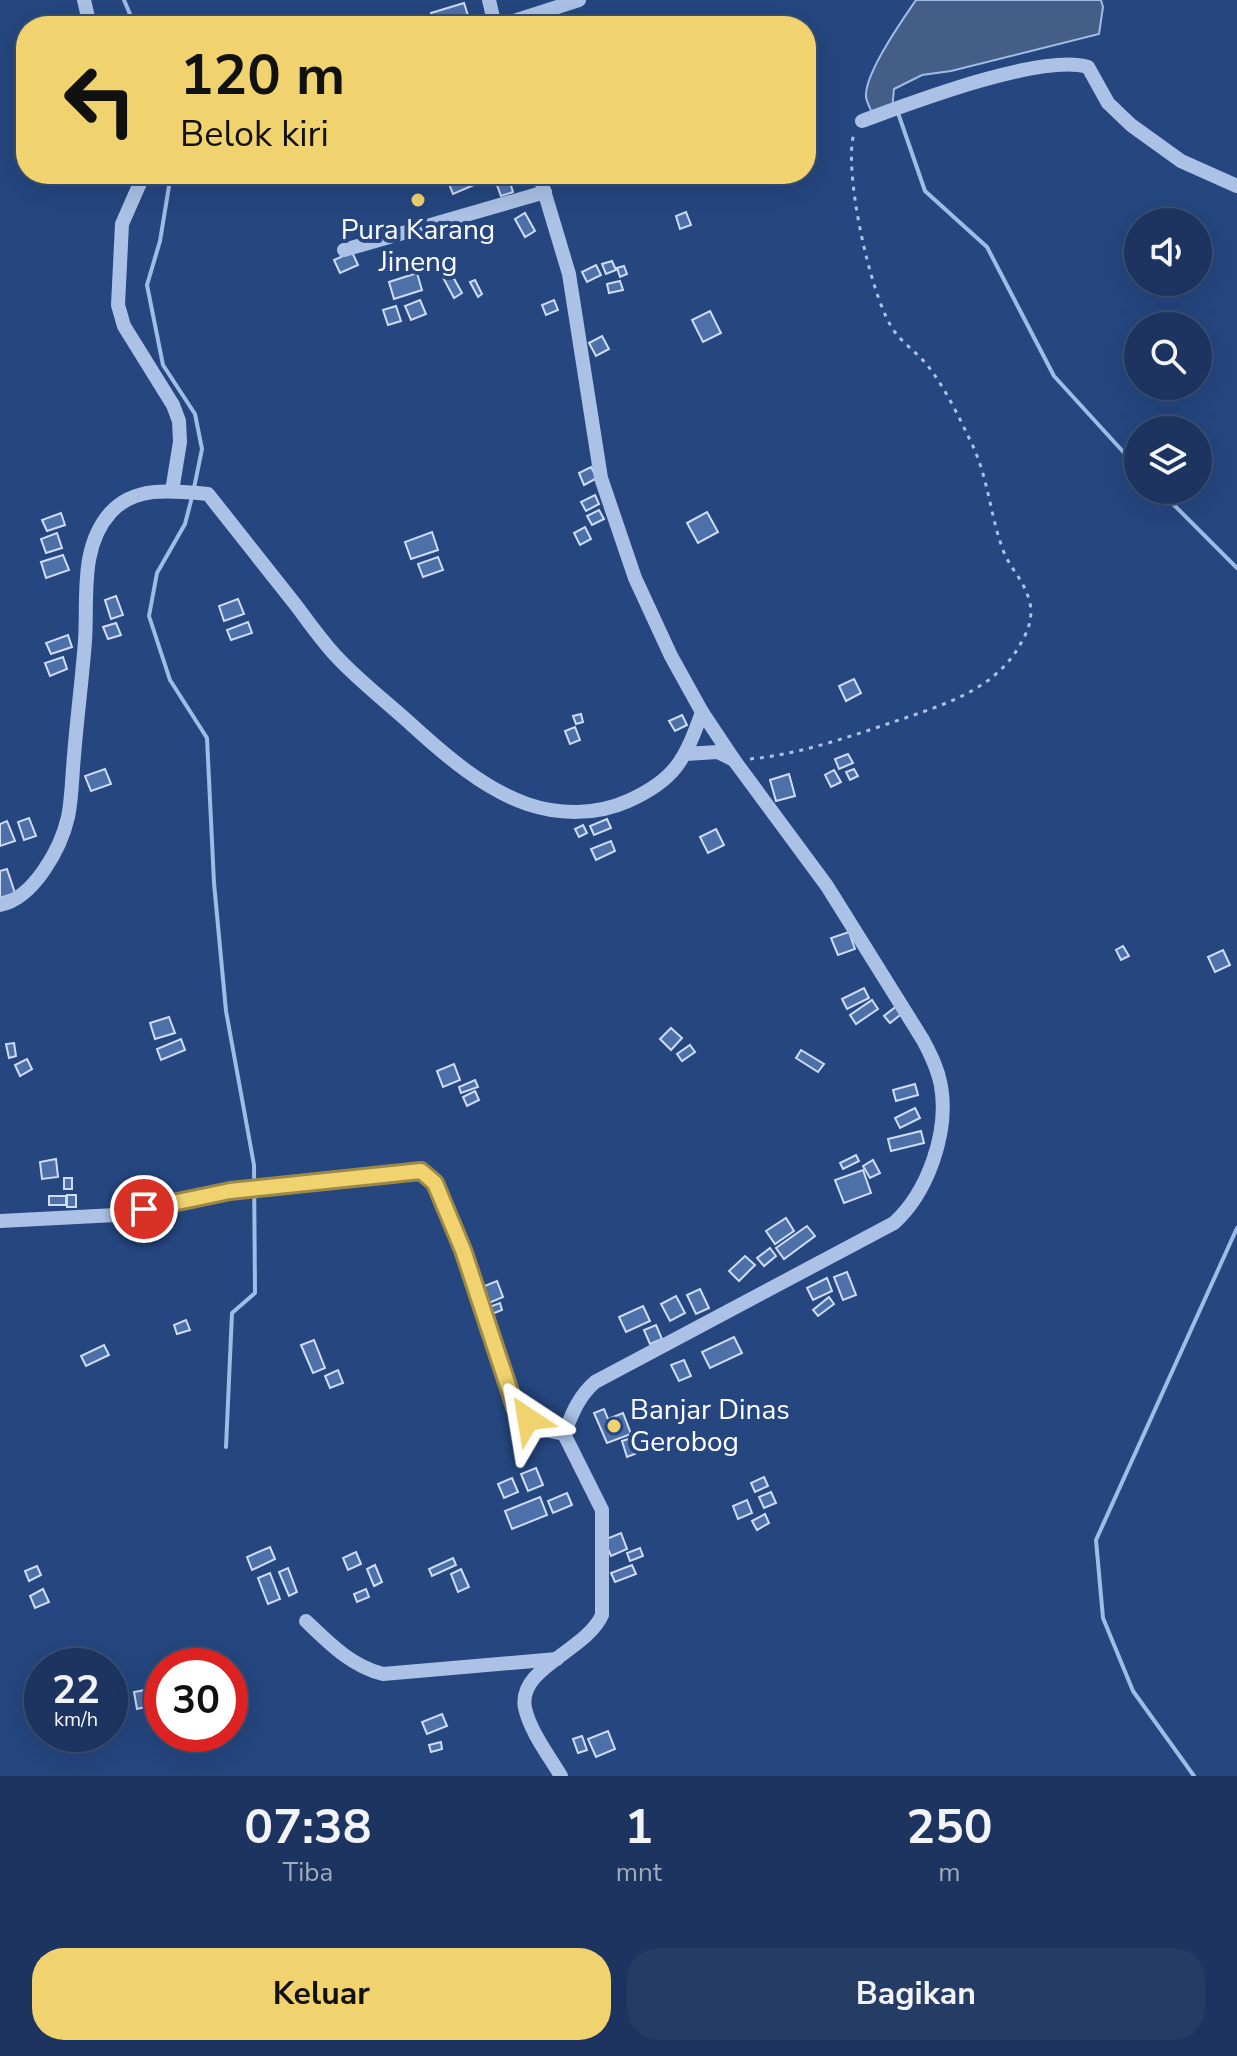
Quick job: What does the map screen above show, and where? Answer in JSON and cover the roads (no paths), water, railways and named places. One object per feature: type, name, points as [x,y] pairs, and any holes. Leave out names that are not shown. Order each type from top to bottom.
[{"type":"street","points":[[529,16],[579,0]]},
{"type":"street","points":[[862,121],[978,82],[1053,64],[1073,63],[1088,67],[1108,103],[1145,136],[1181,161],[1237,186]]},
{"type":"street","points":[[140,184],[122,224],[118,305],[124,326],[173,405],[179,421],[175,491]]},
{"type":"street","points":[[542,184],[569,274],[596,451],[611,511],[635,578],[702,712],[827,886],[929,1053],[942,1090],[940,1130],[928,1172],[904,1214],[894,1223],[595,1382],[583,1392],[575,1405],[564,1434],[602,1510],[602,1615],[590,1633],[535,1675],[527,1686],[525,1699],[529,1719],[561,1776]]},
{"type":"street","points":[[344,250],[545,192]]},
{"type":"street","points":[[0,905],[7,904],[36,882],[47,867],[68,818],[90,553],[111,512],[143,492],[208,494],[336,657],[447,756],[499,792],[527,804],[559,812],[598,810],[642,794],[667,779],[685,754],[702,712]]},
{"type":"street","points":[[685,754],[718,752],[734,760]]},
{"type":"street","points":[[0,1221],[116,1215],[230,1191],[421,1171],[435,1183],[463,1250],[515,1407],[541,1429],[564,1434]]},
{"type":"street","points":[[306,1621],[341,1653],[363,1668],[383,1674],[558,1659]]},
{"type":"water","points":[[916,0],[1101,0],[1103,7],[1099,34],[951,71],[922,75],[894,89],[892,110],[873,115],[866,97],[871,75],[885,47]]},
{"type":"waterway","points":[[124,0],[131,16]]},
{"type":"waterway","points":[[897,110],[925,191],[987,247],[1054,376],[1124,453]]},
{"type":"waterway","points":[[169,184],[160,241],[147,285],[163,365],[195,414],[202,449],[194,488]]},
{"type":"waterway","points":[[192,497],[185,524],[157,573],[149,616],[170,680],[207,738],[214,883],[226,1011],[254,1165],[255,1293],[232,1313],[226,1447]]},
{"type":"waterway","points":[[1173,504],[1237,568]]},
{"type":"waterway","points":[[1194,1776],[1133,1691],[1103,1618],[1096,1540],[1237,1228]]},
{"type":"place","name":"Pura Karang Jineng","points":[[418,200]]},
{"type":"place","name":"Banjar Dinas Gerobog","points":[[614,1426]]}]
